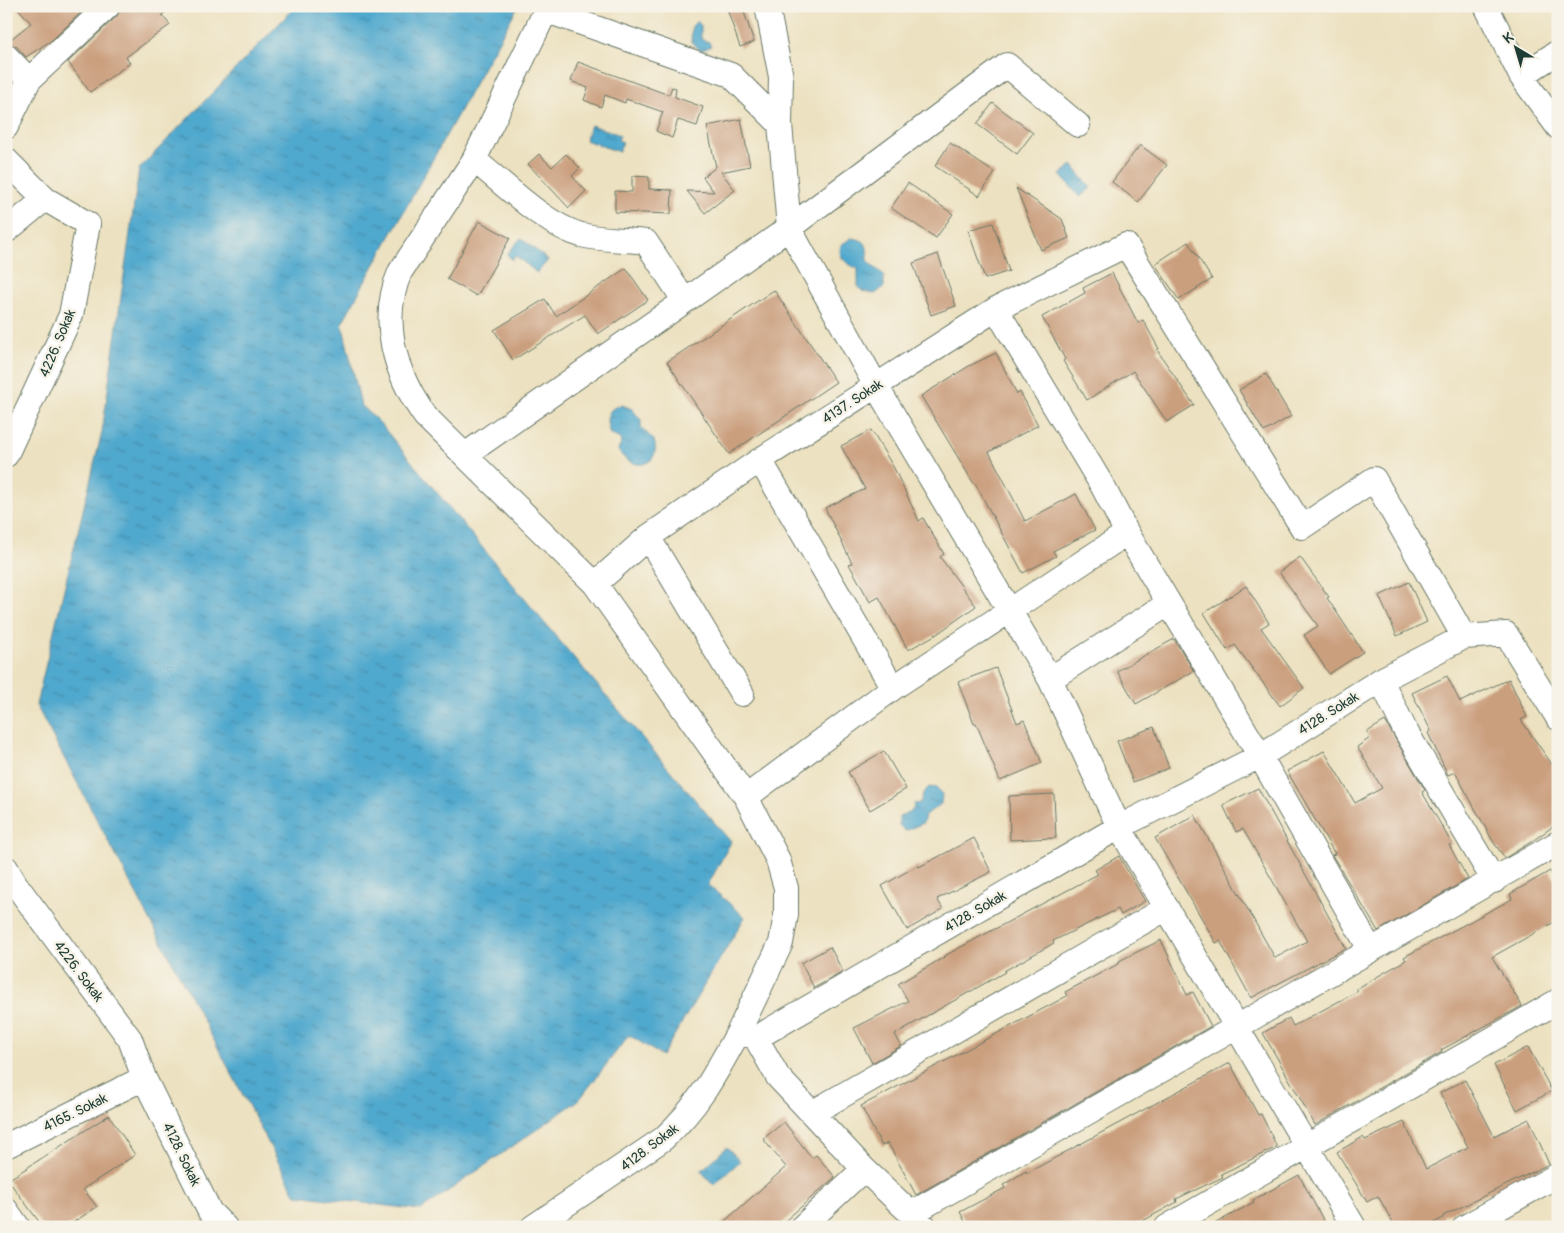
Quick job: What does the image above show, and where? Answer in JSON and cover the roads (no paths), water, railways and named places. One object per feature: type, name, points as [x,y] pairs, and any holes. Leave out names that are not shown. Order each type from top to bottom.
[{"type":"street","points":[[6,127],[29,80],[108,6]]},
{"type":"street","points":[[767,6],[781,77],[780,124],[788,228],[876,386],[1050,678],[1119,827],[1354,1227]]},
{"type":"street","points":[[1486,6],[1521,76],[1558,128]]},
{"type":"street","points":[[780,124],[731,75],[548,9],[474,160],[400,272],[393,289],[389,307],[390,328],[401,376],[425,416],[594,584],[746,797],[778,860],[786,888],[786,915],[781,942],[748,1035],[778,1077],[864,1169],[919,1220],[1237,1027],[1370,949],[1558,843]]},
{"type":"street","points":[[1521,76],[1558,52]]},
{"type":"street","points":[[6,56],[29,80]]},
{"type":"street","points":[[464,455],[788,228],[1007,65],[1078,125]]},
{"type":"street","points":[[6,160],[45,199],[6,231]]},
{"type":"street","points":[[474,160],[550,221],[565,229],[582,235],[646,242],[684,300]]},
{"type":"street","name":"4226. Sokak","points":[[6,455],[71,315],[88,224],[45,199]]},
{"type":"street","name":"4137. Sokak","points":[[594,584],[648,537],[760,460],[996,309],[1126,245],[1302,526],[1374,479],[1464,637]]},
{"type":"street","points":[[996,309],[1102,485],[1126,533],[1260,756],[1370,949]]},
{"type":"street","points":[[760,460],[893,688]]},
{"type":"street","points":[[746,797],[893,688],[1126,533]]},
{"type":"street","points":[[648,537],[742,694]]},
{"type":"street","points":[[1050,678],[1168,604]]},
{"type":"street","points":[[1464,637],[1506,634],[1558,718]]},
{"type":"street","name":"4128. Sokak","points":[[534,1227],[655,1144],[682,1122],[748,1035],[1119,827],[1260,756],[1382,680],[1464,637]]},
{"type":"street","points":[[1382,680],[1404,728],[1494,880]]},
{"type":"street","name":"4226. Sokak","points":[[10,879],[130,1039],[144,1078]]},
{"type":"street","points":[[812,1113],[1167,908]]},
{"type":"street","points":[[1167,1227],[1558,1001]]},
{"type":"street","name":"4128. Sokak","points":[[144,1078],[210,1212],[225,1227]]},
{"type":"street","name":"4165. Sokak","points":[[6,1146],[144,1078]]},
{"type":"street","points":[[802,1227],[864,1169]]},
{"type":"street","points":[[1465,1227],[1558,1175]]},
{"type":"street","points":[[6,1210],[18,1227]]},
{"type":"water","points":[[296,6],[518,6],[342,323],[361,405],[378,421],[547,626],[731,842],[708,885],[745,917],[662,1056],[629,1035],[579,1100],[421,1210],[296,1195],[36,705],[102,432],[139,169]]},
{"type":"water","points":[[697,21],[701,26],[701,39],[709,42],[711,46],[701,51],[691,42],[692,26]]},
{"type":"water","points":[[591,125],[620,135],[618,140],[623,142],[619,152],[585,140]]},
{"type":"water","points":[[1072,165],[1091,188],[1080,197],[1060,175]]},
{"type":"water","points":[[521,238],[548,260],[537,273],[516,256],[512,260],[507,254]]},
{"type":"water","points":[[851,238],[865,243],[869,263],[884,275],[884,287],[875,294],[862,291],[858,286],[858,269],[844,260],[840,254],[841,245]]},
{"type":"water","points":[[622,405],[632,409],[641,420],[641,428],[654,440],[654,456],[644,464],[630,462],[624,457],[618,450],[621,444],[620,439],[610,434],[607,424],[609,412]]},
{"type":"water","points":[[929,787],[936,788],[942,794],[941,804],[925,815],[923,823],[905,831],[899,825],[899,817],[913,810],[914,804],[920,803],[923,793]]},
{"type":"water","points":[[727,1147],[740,1161],[714,1185],[701,1171]]}]
